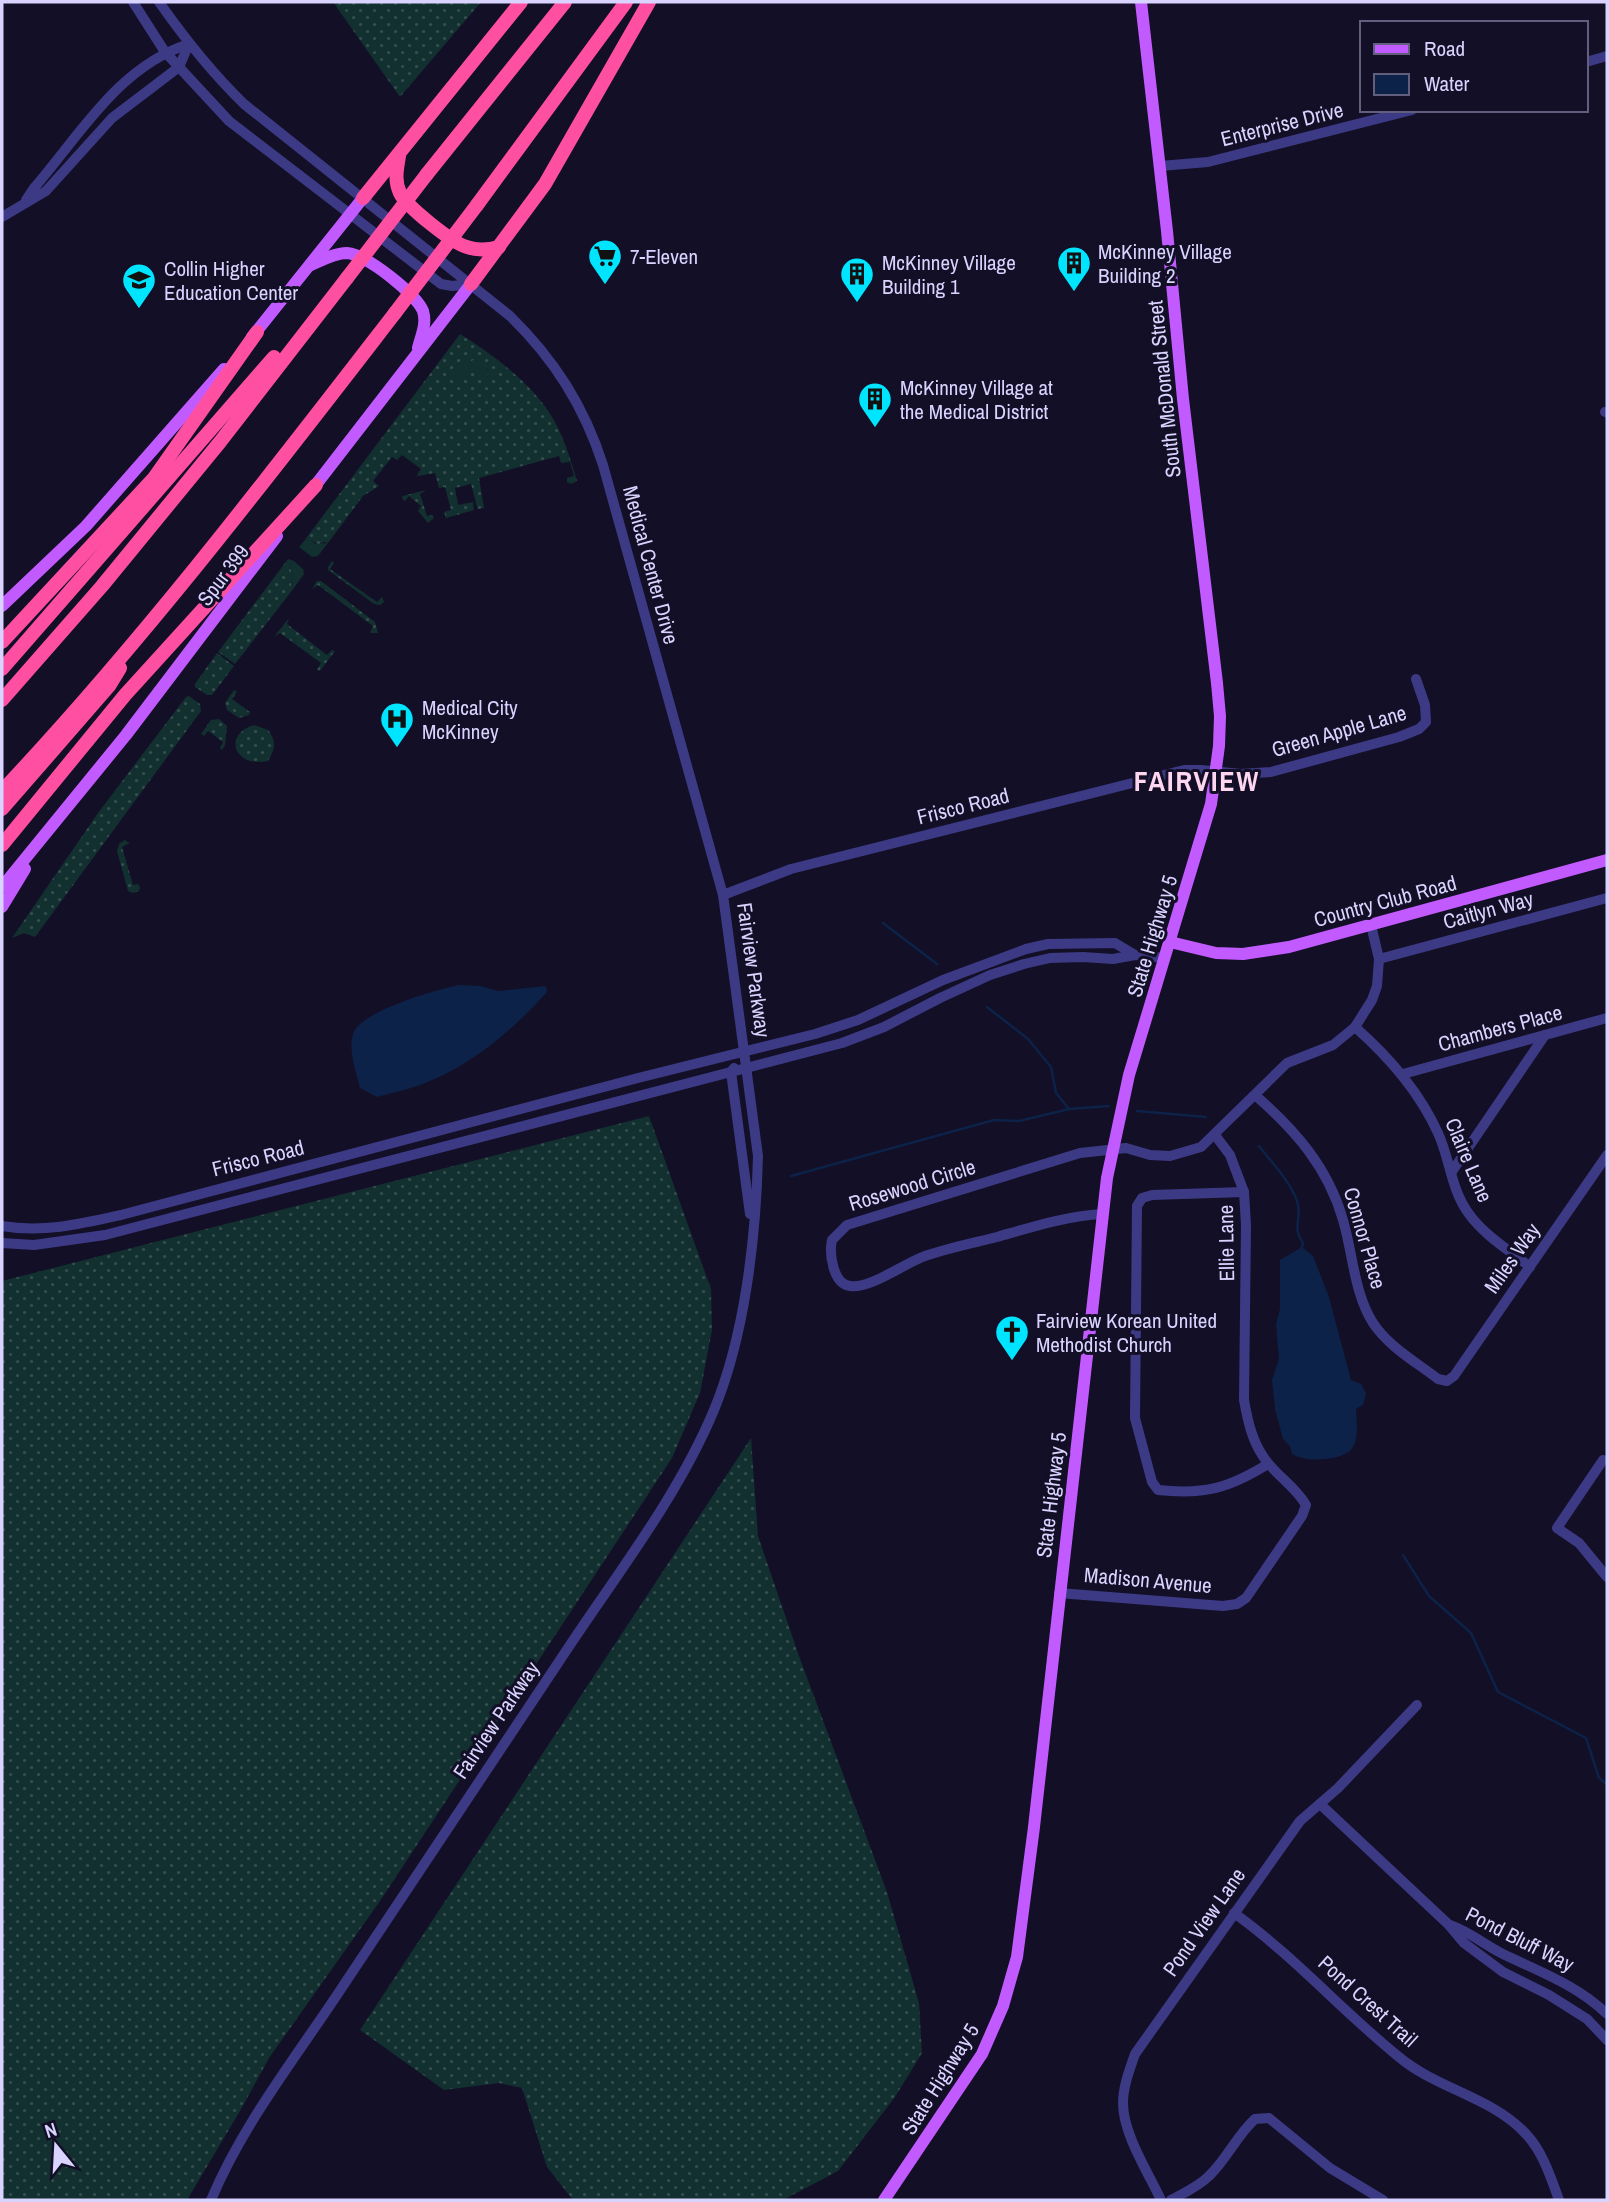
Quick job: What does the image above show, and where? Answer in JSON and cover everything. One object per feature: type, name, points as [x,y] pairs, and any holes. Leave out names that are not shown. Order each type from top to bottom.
[{"type":"highway","points":[[363,198],[521,2]]},
{"type":"highway","points":[[2,701],[102,586],[220,442],[427,174],[565,2]]},
{"type":"highway","points":[[2,791],[141,634],[267,479],[477,205],[626,2]]},
{"type":"highway","points":[[471,284],[536,198],[649,2]]},
{"type":"highway","points":[[399,154],[396,178],[399,192],[406,202],[457,244],[483,250],[499,247]]},
{"type":"highway","points":[[2,669],[292,336],[324,306]]},
{"type":"highway","points":[[2,642],[154,478],[257,332]]},
{"type":"highway","points":[[2,845],[125,695],[316,485]]},
{"type":"highway","points":[[2,809],[109,686],[141,634]]},
{"type":"main road","name":"South McDonald Street","points":[[1141,2],[1217,683],[1220,716],[1216,772]]},
{"type":"main road","points":[[2,606],[86,526],[257,332],[363,198]]},
{"type":"main road","points":[[308,266],[347,253],[366,259],[418,301],[424,314],[425,325],[416,355]]},
{"type":"main road","name":"Spur 399","points":[[2,887],[126,735],[471,284]]},
{"type":"main road","name":"State Highway 5","points":[[884,2200],[974,2069],[990,2039],[1008,1992],[1020,1942],[1102,1214],[1129,1075],[1204,831],[1216,772]]},
{"type":"main road","points":[[2,907],[51,828]]},
{"type":"main road","name":"Country Club Road","points":[[1170,942],[1216,953],[1243,954],[1289,947],[1607,860]]},
{"type":"street","points":[[133,2],[165,52],[229,121],[441,284],[471,284]]},
{"type":"street","name":"Medical Center Drive","points":[[159,2],[189,44],[244,104],[510,316],[545,352],[576,400],[592,433],[608,482],[723,895]]},
{"type":"street","points":[[25,202],[105,101],[165,52],[189,44]]},
{"type":"street","points":[[2,217],[46,191],[61,177],[98,131],[178,67],[189,44]]},
{"type":"street","points":[[1588,61],[1607,56]]},
{"type":"street","name":"Enterprise Drive","points":[[1160,166],[1208,162],[1404,112]]},
{"type":"street","name":"Green Apple Lane","points":[[1216,772],[1271,772],[1399,737],[1419,729],[1426,722],[1425,705],[1416,679]]},
{"type":"street","name":"Frisco Road","points":[[723,895],[791,869],[1173,773],[1201,770],[1216,772]]},
{"type":"street","name":"Fairview Parkway","points":[[211,2200],[256,2113],[650,1525],[684,1469],[715,1407],[735,1344],[747,1284],[757,1195],[758,1156],[723,895]]},
{"type":"street","name":"Caitlyn Way","points":[[1379,959],[1607,898]]},
{"type":"street","points":[[1114,1148],[1170,1156],[1201,1147],[1287,1063],[1333,1045],[1355,1027],[1366,1012],[1377,986],[1379,959],[1371,925]]},
{"type":"street","name":"Frisco Road","points":[[2,1226],[36,1229],[72,1227],[564,1097],[815,1034],[858,1020],[934,984],[1026,948],[1048,944],[1115,943],[1135,955]]},
{"type":"street","points":[[2,1243],[34,1245],[73,1241],[842,1043],[884,1027],[990,975],[1050,958],[1113,959],[1135,955],[1165,958]]},
{"type":"street","points":[[934,984],[940,998]]},
{"type":"street","name":"Chambers Place","points":[[1403,1074],[1607,1018]]},
{"type":"street","name":"Claire Lane","points":[[1355,1027],[1403,1074],[1425,1108],[1439,1134],[1457,1194],[1467,1212],[1481,1229],[1530,1267]]},
{"type":"street","points":[[1451,1173],[1545,1035]]},
{"type":"street","name":"Fairview Parkway","points":[[746,1051],[731,1072],[751,1236]]},
{"type":"street","name":"Connor Place","points":[[1255,1095],[1295,1132],[1315,1158],[1330,1185],[1343,1219],[1363,1303],[1372,1322],[1387,1341],[1438,1379],[1447,1381]]},
{"type":"street","points":[[564,1097],[568,1114]]},
{"type":"street","name":"Ellie Lane","points":[[1215,1135],[1230,1154],[1244,1192],[1247,1225],[1244,1400],[1249,1425],[1258,1449],[1268,1464],[1301,1496],[1306,1505]]},
{"type":"street","name":"Rosewood Circle","points":[[1102,1214],[1075,1216],[928,1255],[861,1285],[846,1285],[841,1281],[831,1252],[832,1240],[846,1225],[1080,1153],[1114,1148]]},
{"type":"street","name":"Miles Way","points":[[1447,1381],[1454,1376],[1607,1155]]},
{"type":"street","points":[[334,1158],[339,1174]]},
{"type":"street","points":[[1244,1192],[1152,1195],[1142,1198],[1138,1206],[1135,1418],[1152,1482],[1158,1490],[1209,1491],[1241,1481],[1268,1464]]},
{"type":"street","points":[[72,1227],[73,1241]]},
{"type":"street","points":[[1603,1460],[1557,1528],[1579,1543],[1607,1577]]},
{"type":"street","name":"Madison Avenue","points":[[1059,1592],[1223,1606],[1237,1604],[1246,1598],[1302,1516],[1306,1505]]},
{"type":"street","name":"Pond View Lane","points":[[1161,2200],[1127,2127],[1123,2102],[1127,2077],[1135,2054],[1300,1821],[1338,1788],[1417,1705]]},
{"type":"street","name":"Pond Bluff Way","points":[[1320,1804],[1448,1924],[1464,1943],[1503,1972],[1587,2019],[1607,2040]]},
{"type":"street","name":"Pond Crest Trail","points":[[1234,1913],[1265,1935],[1401,2059],[1490,2106],[1527,2134],[1541,2155],[1559,2200]]},
{"type":"street","name":"Pond Bluff Way","points":[[1448,1924],[1470,1932],[1500,1953],[1578,1990],[1607,2014]]},
{"type":"street","points":[[1171,2200],[1191,2190],[1210,2175],[1245,2128],[1255,2119],[1269,2119],[1330,2168],[1383,2200]]},
{"type":"green space","points":[[333,2],[481,2],[400,97]]},
{"type":"green space","points":[[460,334],[508,368],[540,400],[558,428],[577,481],[571,484],[567,482],[567,478],[574,476],[570,462],[561,463],[559,456],[479,478],[484,508],[478,509],[471,484],[455,488],[458,505],[473,502],[474,510],[446,518],[444,512],[451,510],[445,487],[439,488],[435,473],[418,476],[421,469],[402,455],[397,460],[392,457],[373,481],[379,486],[363,496],[328,543],[318,545],[311,540],[304,541]]},
{"type":"green space","points":[[475,359],[487,364],[488,378],[476,369],[464,373],[461,379],[456,378],[454,374],[460,369],[463,360],[470,362]]},
{"type":"green space","points":[[426,490],[420,494],[427,516],[433,515],[434,518],[428,523],[418,511],[421,506],[409,496],[405,501],[402,498]]},
{"type":"green space","points":[[311,540],[315,544],[328,543],[318,556],[312,557],[299,547],[304,541]]},
{"type":"green space","points":[[288,559],[294,561],[290,566],[293,577],[291,585],[294,588],[235,664],[218,652]]},
{"type":"green space","points":[[294,561],[303,569],[304,574],[294,588],[291,586],[293,577],[290,566]]},
{"type":"green space","points":[[332,561],[334,563],[330,569],[377,602],[382,597],[384,602],[380,605],[374,604],[328,570]]},
{"type":"green space","points":[[317,581],[321,581],[375,622],[378,633],[370,633],[373,626],[318,585],[312,589]]},
{"type":"green space","points":[[289,618],[287,624],[327,655],[332,650],[335,651],[320,671],[317,670],[321,663],[280,633],[274,637]]},
{"type":"green space","points":[[217,653],[234,666],[212,695],[207,695],[195,687],[195,684]]},
{"type":"green space","points":[[234,690],[237,692],[232,699],[250,712],[249,715],[239,718],[227,710],[225,703]]},
{"type":"green space","points":[[189,696],[200,704],[201,711],[35,937],[24,933],[12,938],[98,813]]},
{"type":"green space","points":[[219,719],[227,726],[222,750],[220,748],[223,742],[208,731],[204,736],[201,734],[211,720]]},
{"type":"green space","points":[[254,725],[268,730],[273,738],[273,749],[268,761],[247,760],[236,749],[238,735]]},
{"type":"green space","points":[[125,840],[129,843],[122,847],[133,885],[138,884],[140,887],[139,891],[132,893],[128,891],[117,851],[119,844]]},
{"type":"green space","points":[[649,1116],[711,1289],[712,1330],[700,1393],[672,1458],[380,1901],[269,2058],[187,2200],[2,2200],[2,1281]]},
{"type":"green space","points":[[751,1438],[758,1536],[799,1656],[887,1892],[919,2003],[922,2053],[895,2097],[838,2171],[785,2199],[573,2200],[547,2167],[522,2088],[499,2083],[444,2090],[360,2030]]},
{"type":"water","points":[[459,985],[480,986],[498,991],[546,986],[547,992],[505,1034],[456,1068],[415,1087],[377,1097],[360,1088],[351,1047],[353,1034],[359,1025],[369,1017],[400,1003]]},
{"type":"water","points":[[1302,1247],[1313,1256],[1329,1297],[1351,1380],[1361,1384],[1366,1393],[1363,1405],[1356,1409],[1357,1429],[1354,1444],[1344,1454],[1324,1459],[1308,1459],[1292,1454],[1290,1446],[1283,1439],[1275,1409],[1272,1380],[1279,1359],[1276,1324],[1280,1309],[1280,1260]]},
{"type":"waterway","points":[[883,923],[937,964]]},
{"type":"waterway","points":[[987,1007],[1028,1039],[1051,1067],[1056,1093],[1069,1109],[1109,1106]]},
{"type":"waterway","points":[[791,1176],[994,1120],[1019,1121],[1069,1109]]},
{"type":"waterway","points":[[1137,1111],[1206,1117]]},
{"type":"waterway","points":[[1259,1146],[1285,1179],[1297,1201],[1297,1226],[1302,1247]]},
{"type":"waterway","points":[[1403,1555],[1429,1596],[1471,1633],[1498,1692],[1586,1738],[1599,1778],[1607,1784]]},
{"type":"place","name":"7-Eleven","points":[[605,286]]},
{"type":"place","name":"McKinney Village Building 2","points":[[1074,293]]},
{"type":"place","name":"McKinney Village Building 1","points":[[857,304]]},
{"type":"place","name":"Collin Higher Education Center","points":[[139,310]]},
{"type":"place","name":"McKinney Village at the Medical District","points":[[875,429]]},
{"type":"place","name":"Medical City McKinney","points":[[397,749]]},
{"type":"place","name":"Fairview Korean United Methodist Church","points":[[1012,1362]]},
{"type":"district","name":"FAIRVIEW","points":[[1197,781]]}]
